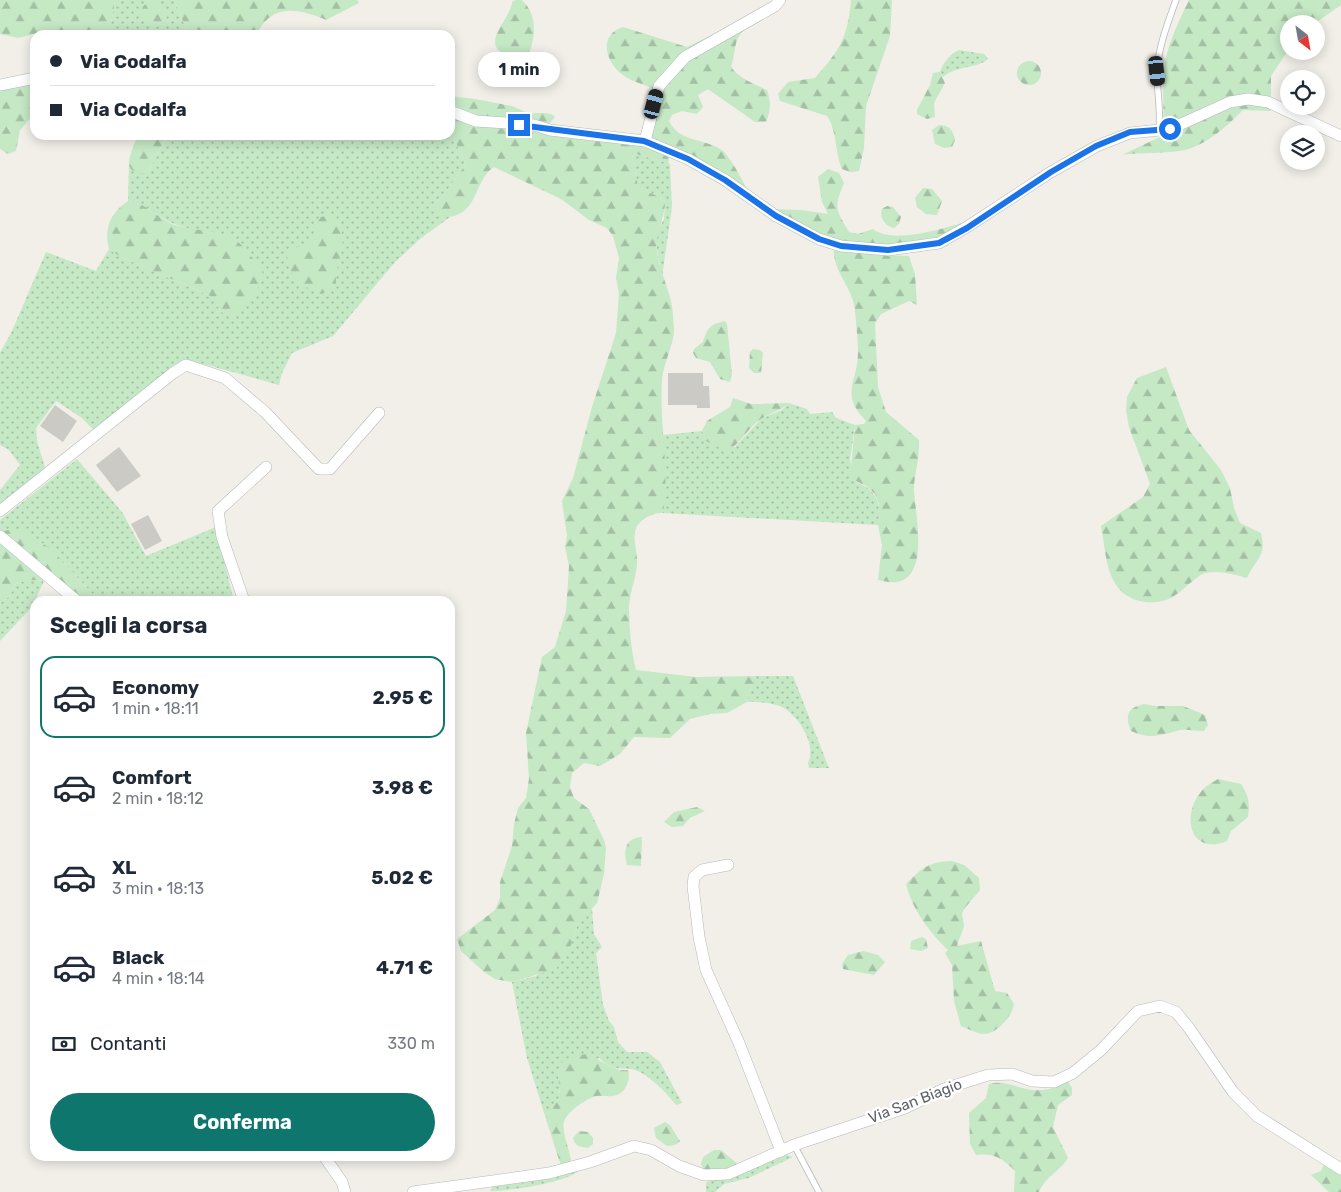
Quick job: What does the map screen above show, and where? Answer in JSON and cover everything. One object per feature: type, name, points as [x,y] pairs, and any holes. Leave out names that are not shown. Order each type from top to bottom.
[{"type":"street","points":[[644,141],[659,86],[685,57],[774,6],[780,0]]},
{"type":"street","points":[[0,86],[30,79]]},
{"type":"street","points":[[455,113],[482,122],[534,126],[550,130],[644,141],[688,159],[725,180],[776,216],[819,239],[841,246],[888,250],[939,243],[967,228],[1051,172],[1096,146],[1130,132],[1170,129],[1230,102],[1248,98],[1287,109],[1341,136]]},
{"type":"street","points":[[0,511],[173,373],[186,365],[225,378],[265,412],[319,469],[330,469],[379,413]]},
{"type":"street","points":[[242,596],[222,536],[218,511],[266,467]]},
{"type":"street","points":[[0,536],[71,596]]},
{"type":"street","points":[[728,865],[702,870],[694,877],[693,886],[699,937],[706,970],[739,1043],[781,1151]]},
{"type":"street","name":"Via San Biagio","points":[[413,1192],[549,1173],[590,1162],[634,1146],[651,1150],[679,1166],[704,1174],[728,1174],[794,1146],[905,1108],[944,1089],[988,1075],[1012,1074],[1032,1081],[1054,1082],[1074,1073],[1101,1050],[1138,1011],[1160,1006],[1176,1012],[1233,1092],[1257,1116],[1341,1169]]},
{"type":"street","points":[[327,1161],[342,1182],[345,1192]]},
{"type":"lane","points":[[1159,130],[1161,107],[1157,71],[1176,0]]},
{"type":"lane","points":[[794,1146],[819,1192]]},
{"type":"green space","points":[[0,0],[115,0],[110,30],[30,30],[30,35],[18,38],[0,34]]},
{"type":"green space","points":[[115,0],[174,0],[187,30],[110,30]]},
{"type":"green space","points":[[174,0],[357,0],[359,3],[326,20],[306,13],[286,11],[269,17],[260,30],[187,30]]},
{"type":"green space","points":[[522,0],[527,6],[531,13],[534,28],[532,44],[527,59],[523,60],[504,54],[497,49],[495,43],[496,36],[511,8],[512,2]]},
{"type":"green space","points":[[851,0],[892,0],[890,36],[866,106],[864,148],[859,171],[850,172],[842,169],[833,128],[827,116],[780,101],[778,94],[788,82],[815,78],[830,60],[845,34]]},
{"type":"green space","points":[[1189,0],[1341,0],[1341,5],[1325,16],[1280,15],[1280,60],[1282,60],[1271,76],[1271,111],[1243,110],[1209,139],[1185,150],[1122,155],[1162,136],[1165,61],[1174,34]]},
{"type":"green space","points":[[154,1],[163,5],[167,14],[163,23],[154,27],[145,23],[141,14],[145,5]]},
{"type":"green space","points":[[755,14],[755,24],[742,32],[739,37],[731,67],[743,78],[767,90],[770,106],[766,122],[755,122],[708,89],[698,95],[703,107],[697,114],[682,111],[672,115],[669,121],[679,133],[686,137],[709,144],[723,151],[738,172],[749,195],[646,140],[655,90],[630,79],[617,70],[608,56],[607,42],[615,31],[623,27],[687,47]]},
{"type":"green space","points":[[959,50],[984,54],[988,59],[943,77],[940,72],[943,66],[950,56]]},
{"type":"green space","points":[[1029,61],[1037,65],[1041,73],[1037,81],[1029,85],[1021,81],[1017,73],[1021,65]]},
{"type":"green space","points":[[940,72],[945,83],[934,103],[935,117],[927,119],[917,114],[917,110],[930,85],[933,73]]},
{"type":"green space","points":[[30,84],[30,119],[20,130],[16,151],[8,154],[0,149],[0,90]]},
{"type":"green space","points":[[455,97],[488,101],[513,107],[524,112],[547,113],[555,117],[549,124],[482,119],[455,109]]},
{"type":"green space","points":[[455,118],[629,140],[668,153],[669,163],[632,153],[638,187],[665,202],[657,238],[657,250],[659,264],[671,301],[674,328],[673,340],[664,367],[662,380],[661,397],[665,463],[663,513],[645,518],[635,530],[637,564],[629,606],[633,655],[636,670],[696,677],[754,676],[747,702],[727,713],[710,714],[690,719],[670,738],[634,737],[620,754],[600,766],[584,763],[572,773],[570,787],[574,798],[589,809],[606,848],[604,874],[597,903],[578,923],[570,948],[556,969],[512,982],[495,979],[484,972],[461,951],[457,939],[495,910],[500,898],[500,882],[512,846],[518,808],[526,798],[529,779],[526,733],[542,657],[555,647],[566,611],[569,566],[565,547],[567,536],[562,501],[573,478],[592,407],[616,333],[619,293],[616,278],[619,258],[613,236],[607,228],[589,220],[561,199],[494,167],[482,180],[469,206],[453,216],[440,217],[435,211],[437,204],[466,164],[453,140],[455,140]]},
{"type":"green space","points":[[939,125],[948,127],[952,131],[955,140],[952,147],[944,148],[935,144],[932,130]]},
{"type":"green space","points":[[136,140],[165,140],[150,168],[145,172],[141,173],[132,170],[129,162]]},
{"type":"green space","points":[[165,140],[453,140],[466,164],[437,204],[440,217],[450,217],[420,239],[395,262],[333,336],[292,353],[282,373],[279,385],[189,360],[180,364],[95,431],[82,418],[56,401],[36,428],[37,441],[46,471],[0,509],[0,490],[20,465],[9,450],[0,445],[0,353],[12,331],[46,252],[96,271],[109,249],[119,256],[210,296],[223,313],[232,238],[179,226],[140,204],[128,201],[129,162],[130,167],[143,173],[150,168]]},
{"type":"green space","points":[[632,153],[669,163],[670,166],[672,207],[662,277],[657,249],[657,232],[664,219],[665,202],[638,187]]},
{"type":"green space","points":[[828,169],[839,173],[844,183],[837,203],[841,218],[849,232],[858,234],[873,229],[882,234],[919,234],[968,221],[938,241],[905,245],[861,246],[832,240],[773,209],[801,210],[828,214],[822,202],[818,177]]},
{"type":"green space","points":[[923,188],[932,189],[942,201],[937,215],[926,214],[917,207],[915,198]]},
{"type":"green space","points":[[128,201],[140,204],[172,224],[233,238],[254,259],[263,274],[256,294],[232,318],[223,313],[210,296],[119,256],[109,249],[107,234],[110,222],[117,211]]},
{"type":"green space","points":[[887,206],[893,207],[901,217],[899,224],[894,228],[888,226],[882,218],[882,209]]},
{"type":"green space","points":[[330,215],[337,218],[341,228],[342,246],[337,269],[336,288],[321,294],[301,284],[296,279],[290,268],[287,252],[306,242],[313,235],[314,224],[321,217]]},
{"type":"green space","points":[[834,249],[877,255],[909,256],[915,274],[917,305],[909,301],[881,314],[875,323],[878,387],[886,412],[919,440],[914,490],[918,528],[917,557],[914,568],[907,577],[897,582],[878,580],[882,545],[878,525],[879,504],[875,494],[866,486],[850,478],[855,425],[864,424],[866,421],[853,403],[852,395],[858,353],[855,310],[851,294],[836,264]]},
{"type":"green space","points":[[725,321],[727,324],[732,375],[730,382],[720,379],[710,362],[696,358],[693,353],[694,349],[703,342],[710,327]]},
{"type":"green space","points":[[753,349],[760,350],[763,353],[761,373],[754,373],[749,368],[750,352]]},
{"type":"green space","points":[[1166,367],[1189,430],[1221,470],[1230,488],[1234,508],[1240,523],[1261,533],[1263,547],[1260,557],[1247,578],[1221,572],[1205,573],[1197,577],[1171,598],[1155,602],[1145,602],[1132,598],[1122,592],[1115,583],[1107,562],[1101,526],[1143,497],[1150,484],[1129,427],[1126,411],[1127,397],[1137,378]]},
{"type":"green space","points":[[733,398],[751,404],[789,403],[756,423],[736,445],[726,451],[706,441],[702,431],[707,421],[730,407]]},
{"type":"green space","points":[[789,403],[807,409],[810,414],[832,412],[836,418],[855,425],[850,460],[856,482],[869,489],[876,499],[879,511],[878,525],[663,513],[663,435],[702,431],[706,441],[735,447],[762,418],[782,410]]},
{"type":"green space","points":[[77,459],[122,512],[146,556],[216,527],[233,596],[94,596],[65,564],[0,533],[0,520]]},
{"type":"green space","points":[[8,530],[24,531],[51,549],[94,596],[62,596],[49,583],[30,580],[14,585],[10,596],[0,603],[0,533]]},
{"type":"green space","points":[[29,579],[44,581],[37,596],[30,596],[30,609],[0,641],[0,603],[10,596],[14,585]]},
{"type":"green space","points":[[754,676],[793,676],[829,768],[809,768],[810,748],[808,740],[800,724],[788,711],[774,704],[747,702]]},
{"type":"green space","points":[[1144,704],[1183,706],[1205,715],[1208,725],[1204,731],[1180,730],[1156,736],[1138,734],[1131,731],[1128,716],[1131,710]]},
{"type":"green space","points":[[1218,779],[1241,784],[1248,800],[1248,817],[1231,831],[1227,841],[1215,844],[1205,843],[1198,839],[1193,832],[1191,813],[1194,803],[1202,791]]},
{"type":"green space","points":[[697,807],[705,811],[690,818],[683,826],[672,827],[664,822],[674,812]]},
{"type":"green space","points":[[642,837],[641,866],[627,865],[625,855],[627,846],[632,840]]},
{"type":"green space","points":[[952,861],[964,865],[979,878],[980,890],[964,909],[962,914],[964,926],[957,946],[981,941],[995,991],[1007,993],[1014,1004],[1004,1023],[994,1031],[984,1034],[961,1026],[954,1001],[952,965],[945,953],[948,950],[917,911],[906,884],[931,864]]},
{"type":"green space","points":[[592,908],[594,934],[602,947],[596,953],[603,1005],[609,1021],[614,1027],[618,1042],[627,1052],[647,1052],[660,1062],[682,1103],[676,1105],[662,1089],[643,1074],[631,1069],[608,1065],[599,1058],[558,1071],[560,1097],[546,1119],[527,1058],[512,982],[536,976],[570,948],[578,923]]},
{"type":"green space","points":[[922,937],[926,939],[928,948],[921,951],[910,949],[911,941]]},
{"type":"green space","points":[[863,951],[878,955],[885,962],[874,975],[843,969],[842,964],[848,955]]},
{"type":"green space","points":[[586,1054],[617,1069],[628,1070],[629,1079],[624,1090],[617,1095],[593,1097],[569,1114],[563,1125],[571,1161],[561,1166],[546,1119],[560,1097],[558,1071],[564,1059]]},
{"type":"green space","points":[[1068,1081],[1072,1088],[1072,1095],[1058,1105],[1053,1127],[1068,1158],[1045,1182],[1039,1192],[1014,1192],[1015,1171],[997,1157],[976,1155],[970,1144],[969,1113],[986,1098],[989,1084],[1002,1083],[1034,1090],[1045,1090]]},
{"type":"green space","points":[[665,1122],[670,1125],[680,1141],[675,1145],[667,1146],[656,1138],[654,1128]]},
{"type":"green space","points":[[579,1131],[588,1132],[593,1138],[593,1144],[588,1148],[578,1146],[575,1143],[573,1138]]},
{"type":"green space","points":[[714,1150],[721,1150],[740,1166],[724,1172],[704,1170],[701,1164],[703,1157]]},
{"type":"green space","points":[[784,1154],[793,1157],[749,1178],[724,1184],[715,1192],[706,1192],[706,1182],[725,1178]]},
{"type":"green space","points":[[1324,1164],[1341,1174],[1341,1192],[1329,1192],[1311,1175],[1321,1171]]},
{"type":"green space","points":[[581,1169],[575,1174],[552,1182],[523,1188],[490,1191],[492,1187],[555,1178]]},
{"type":"building","points":[[668,373],[703,373],[703,386],[709,386],[710,408],[697,408],[697,405],[668,405]]},
{"type":"building","points":[[55,405],[77,421],[63,442],[40,426]]},
{"type":"building","points":[[119,447],[141,476],[117,492],[96,465]]},
{"type":"building","points":[[148,515],[162,541],[145,550],[131,524]]},
{"type":"route","points":[[519,125],[644,141],[688,159],[725,180],[776,216],[819,239],[841,246],[888,250],[939,243],[967,228],[1051,172],[1096,146],[1130,132],[1170,129]]}]
